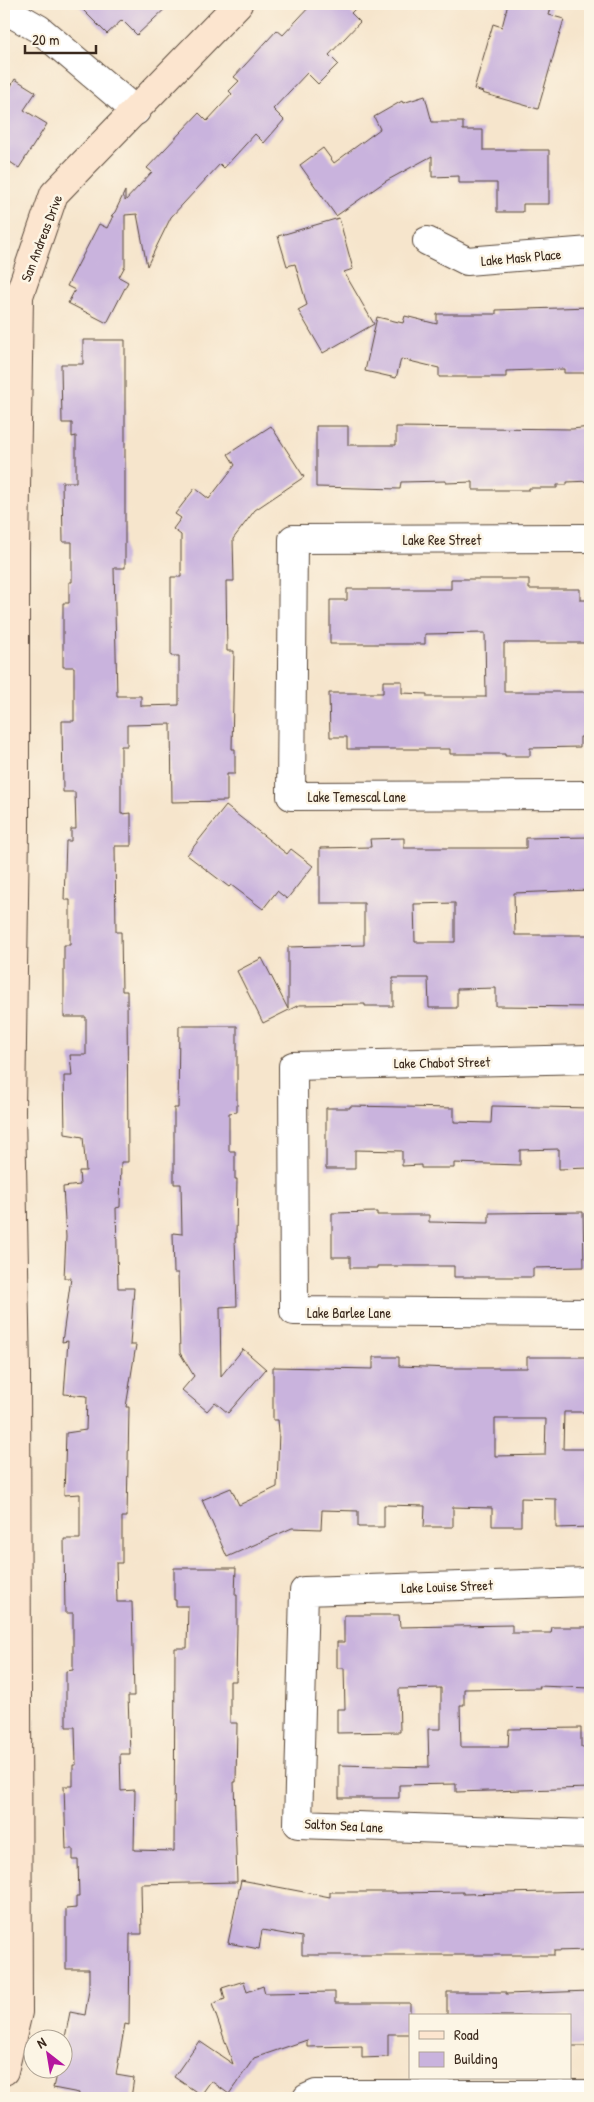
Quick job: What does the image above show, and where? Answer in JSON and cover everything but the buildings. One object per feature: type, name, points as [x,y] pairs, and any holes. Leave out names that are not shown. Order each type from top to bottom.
[{"type":"street","name":"San Andreas Drive","points":[[4,2071],[18,2012],[7,1112],[10,829],[9,550],[11,296],[54,194],[238,4]]},
{"type":"street","points":[[4,9],[40,29],[136,111]]},
{"type":"street","name":"Lake Mask Place","points":[[427,241],[467,261],[590,251]]},
{"type":"street","name":"Lake Ree Street","points":[[293,539],[590,538]]},
{"type":"street","name":"Lake Temescal Lane","points":[[293,539],[291,796],[590,796]]},
{"type":"street","name":"Lake Chabot Street","points":[[294,1066],[590,1059]]},
{"type":"street","name":"Lake Barlee Lane","points":[[294,1066],[294,1311],[590,1312]]},
{"type":"street","name":"Lake Louise Street","points":[[304,1591],[590,1582]]},
{"type":"street","name":"Salton Sea Lane","points":[[304,1591],[298,1824],[590,1834]]},
{"type":"street","points":[[306,2098],[316,2094],[590,2094]]}]
